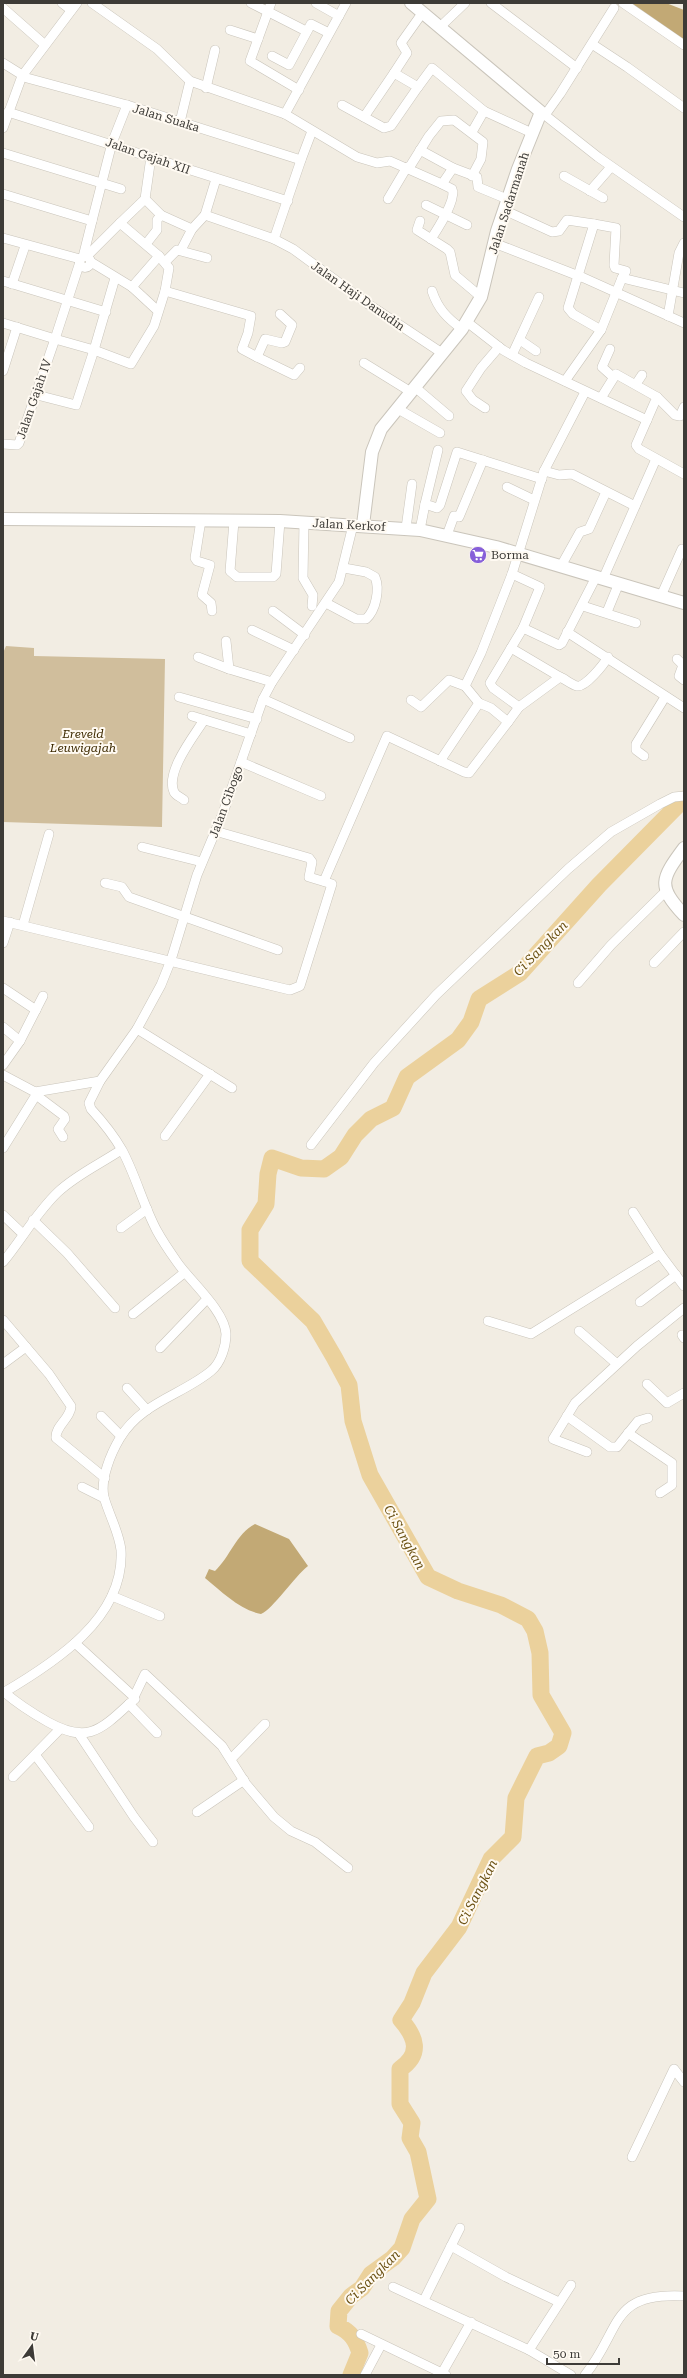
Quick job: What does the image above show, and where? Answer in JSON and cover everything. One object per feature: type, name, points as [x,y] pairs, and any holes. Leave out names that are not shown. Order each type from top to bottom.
[{"type":"main road","points":[[411,3],[543,113]]},
{"type":"main road","name":"Jalan Sadarmanah","points":[[358,525],[372,452],[381,429],[464,325],[481,297],[486,284],[494,243],[506,204],[532,133],[543,113]]},
{"type":"main road","name":"Jalan Kerkof","points":[[3,519],[280,521],[406,528],[447,535],[517,553],[661,596],[683,601]]},
{"type":"main road","points":[[682,854],[667,875],[666,891],[669,899],[684,915]]},
{"type":"street","points":[[3,128],[22,76],[74,6],[62,3]]},
{"type":"street","points":[[92,3],[157,49],[190,81],[206,88],[286,114],[357,157],[377,164],[390,160],[442,184],[454,192],[446,214],[431,239]]},
{"type":"street","points":[[251,3],[306,31]]},
{"type":"street","points":[[271,3],[250,62],[298,90]]},
{"type":"street","points":[[316,3],[339,16]]},
{"type":"street","points":[[286,114],[346,3]]},
{"type":"street","points":[[440,27],[465,3]]},
{"type":"street","points":[[491,3],[501,6],[577,68]]},
{"type":"street","points":[[623,3],[684,45]]},
{"type":"street","points":[[614,5],[577,68],[543,113],[611,166],[684,217]]},
{"type":"street","points":[[3,8],[45,45]]},
{"type":"street","points":[[364,118],[407,53],[401,43],[422,12]]},
{"type":"street","points":[[280,80],[311,24],[329,33]]},
{"type":"street","points":[[230,30],[258,39]]},
{"type":"street","points":[[592,44],[628,67],[684,108]]},
{"type":"street","points":[[206,88],[215,50]]},
{"type":"street","points":[[272,56],[289,65]]},
{"type":"street","name":"Jalan Suaka","points":[[3,63],[22,76],[127,105],[302,160]]},
{"type":"street","points":[[342,105],[384,128],[391,126],[432,68],[484,111],[532,133]]},
{"type":"street","points":[[394,73],[418,87]]},
{"type":"street","points":[[180,122],[190,81]]},
{"type":"street","name":"Jalan Gajah IV","points":[[3,444],[18,445],[37,395],[67,301],[84,260],[101,181],[112,143],[127,105]]},
{"type":"street","points":[[472,132],[484,111]]},
{"type":"street","name":"Jalan Gajah XII","points":[[8,112],[112,143],[216,179],[288,201]]},
{"type":"street","points":[[388,199],[441,120],[454,120],[472,132],[483,142],[480,159],[472,176]]},
{"type":"street","points":[[274,240],[312,131]]},
{"type":"street","points":[[420,150],[453,168],[477,177],[478,187],[552,232],[559,231],[567,220],[616,228],[614,265],[615,268],[626,271],[601,330],[565,381]]},
{"type":"street","points":[[3,153],[101,181],[121,189]]},
{"type":"street","points":[[84,260],[145,199],[151,157]]},
{"type":"street","points":[[590,191],[611,166]]},
{"type":"street","points":[[442,184],[453,168]]},
{"type":"street","points":[[564,176],[603,198]]},
{"type":"street","points":[[181,250],[192,229],[205,215],[216,179]]},
{"type":"street","points":[[3,194],[92,221]]},
{"type":"street","points":[[145,199],[161,215],[192,229]]},
{"type":"street","points":[[426,205],[467,225]]},
{"type":"street","points":[[146,244],[157,230],[157,220],[161,215]]},
{"type":"street","name":"Jalan Haji Danudin","points":[[205,215],[274,240],[293,249],[379,311],[442,353]]},
{"type":"street","points":[[420,221],[416,229],[450,252],[455,275],[481,297]]},
{"type":"street","points":[[3,323],[94,350],[131,364],[154,326],[165,291],[169,271],[162,259],[120,223]]},
{"type":"street","points":[[594,224],[568,308],[573,314],[601,330]]},
{"type":"street","points":[[3,238],[25,246],[84,260],[132,287],[158,310]]},
{"type":"street","points":[[494,243],[578,275],[684,323]]},
{"type":"street","points":[[668,316],[672,290],[684,243]]},
{"type":"street","points":[[12,284],[25,246]]},
{"type":"street","points":[[132,287],[162,259],[176,250],[181,250],[207,258]]},
{"type":"street","points":[[37,395],[76,405],[106,312],[115,278]]},
{"type":"street","points":[[622,278],[684,293]]},
{"type":"street","points":[[3,281],[106,312]]},
{"type":"street","points":[[165,291],[249,314],[251,318],[248,334],[242,349],[292,374],[296,373],[300,368]]},
{"type":"street","points":[[432,291],[436,302],[446,318],[464,325],[512,355],[586,392],[647,420]]},
{"type":"street","points":[[512,355],[539,297]]},
{"type":"street","points":[[248,334],[282,343],[285,342],[292,325],[280,314]]},
{"type":"street","points":[[3,371],[17,327]]},
{"type":"street","points":[[256,357],[264,339]]},
{"type":"street","points":[[520,340],[536,351]]},
{"type":"street","points":[[485,408],[472,400],[466,391],[481,368],[499,347]]},
{"type":"street","points":[[610,349],[602,367],[613,377]]},
{"type":"street","points":[[364,363],[413,390],[449,416]]},
{"type":"street","points":[[601,398],[613,377],[618,374],[657,397],[675,415],[680,416],[684,408]]},
{"type":"street","points":[[636,384],[642,375]]},
{"type":"street","points":[[465,686],[481,654],[512,574],[517,553],[543,475],[586,392]]},
{"type":"street","points":[[657,397],[636,444],[639,449],[684,474]]},
{"type":"street","points":[[398,409],[440,433]]},
{"type":"street","points":[[420,530],[438,450]]},
{"type":"street","points":[[425,504],[439,508],[457,452],[543,475],[572,474],[635,506]]},
{"type":"street","points":[[523,628],[559,645],[599,578],[635,506],[656,459]]},
{"type":"street","points":[[447,535],[454,516],[459,517],[483,460]]},
{"type":"street","points":[[406,528],[412,484]]},
{"type":"street","points":[[507,487],[534,500]]},
{"type":"street","points":[[561,566],[580,532],[589,529],[606,492]]},
{"type":"street","points":[[201,520],[195,558],[197,561],[210,565],[202,594],[211,603],[212,611]]},
{"type":"street","points":[[234,521],[230,571],[237,577],[273,577],[276,574],[280,521]]},
{"type":"street","points":[[304,522],[303,578],[312,595],[312,606]]},
{"type":"street","name":"Jalan Cibogo","points":[[122,1150],[89,1106],[90,1099],[100,1081],[137,1029],[161,985],[171,960],[183,918],[202,862],[241,762],[263,700],[272,682],[339,582],[358,525]]},
{"type":"street","points":[[661,596],[682,549]]},
{"type":"street","points":[[326,603],[356,619],[366,619],[371,615],[377,592],[375,577],[366,572],[344,568]]},
{"type":"street","points":[[512,574],[540,587],[523,628],[491,680],[491,685],[519,707]]},
{"type":"street","points":[[608,612],[619,583]]},
{"type":"street","points":[[583,606],[608,612],[636,623]]},
{"type":"street","points":[[273,611],[304,635]]},
{"type":"street","points":[[252,630],[294,650]]},
{"type":"street","points":[[567,632],[608,657],[665,697],[683,704]]},
{"type":"street","points":[[226,641],[229,669]]},
{"type":"street","points":[[511,648],[577,686],[581,686],[596,673],[608,657]]},
{"type":"street","points":[[198,657],[229,669],[272,682]]},
{"type":"street","points":[[677,659],[683,665],[679,676],[684,680]]},
{"type":"street","points":[[324,881],[387,736],[469,773],[519,707],[560,676]]},
{"type":"street","points":[[411,700],[421,707],[449,680],[465,686],[479,703],[491,708],[508,722]]},
{"type":"street","points":[[179,697],[256,719]]},
{"type":"street","points":[[644,756],[636,750],[636,744],[665,697]]},
{"type":"street","points":[[263,700],[350,738]]},
{"type":"street","points":[[440,761],[479,703]]},
{"type":"street","points":[[192,716],[251,734]]},
{"type":"street","points":[[184,800],[176,795],[173,789],[178,759],[204,720]]},
{"type":"street","points":[[241,762],[321,796]]},
{"type":"street","points":[[311,1145],[374,1063],[436,995],[568,869],[611,832],[674,797],[684,796]]},
{"type":"street","points":[[3,943],[6,921],[290,990],[296,989],[300,986],[332,885],[324,881],[308,877],[312,862],[309,858],[215,831]]},
{"type":"street","points":[[23,925],[49,834]]},
{"type":"street","points":[[142,847],[202,862]]},
{"type":"street","points":[[104,883],[120,886],[129,897],[183,918],[278,950]]},
{"type":"street","points":[[578,983],[611,945],[666,891]]},
{"type":"street","points":[[654,963],[684,932]]},
{"type":"street","points":[[3,988],[36,1010]]},
{"type":"street","points":[[3,1065],[20,1041],[43,996]]},
{"type":"street","points":[[3,1027],[20,1041]]},
{"type":"street","points":[[137,1029],[232,1088]]},
{"type":"street","points":[[165,1136],[210,1074]]},
{"type":"street","points":[[3,1075],[36,1094],[64,1116],[58,1129],[63,1137]]},
{"type":"street","points":[[3,1148],[36,1094],[100,1081]]},
{"type":"street","points":[[3,1262],[33,1220],[58,1192],[74,1179],[122,1150],[157,1230],[184,1273],[207,1299],[220,1318],[226,1333],[221,1357],[211,1371],[147,1410],[121,1436],[112,1455],[105,1478],[104,1498],[120,1550],[118,1572],[112,1596],[95,1621],[66,1652],[4,1692],[30,1712],[60,1729],[79,1734],[102,1727],[131,1697],[145,1674],[215,1739],[231,1759],[244,1780],[280,1822],[296,1834],[315,1842],[348,1868]]},
{"type":"street","points":[[122,1228],[147,1209]]},
{"type":"street","points":[[632,1212],[660,1254],[684,1286]]},
{"type":"street","points":[[3,1215],[23,1234]]},
{"type":"street","points":[[33,1220],[67,1253],[115,1308]]},
{"type":"street","points":[[488,1321],[531,1334],[660,1254]]},
{"type":"street","points":[[133,1314],[184,1273]]},
{"type":"street","points":[[640,1302],[676,1275]]},
{"type":"street","points":[[160,1348],[207,1299]]},
{"type":"street","points":[[587,1452],[552,1439],[575,1403],[617,1364],[684,1308]]},
{"type":"street","points":[[3,1320],[54,1380],[71,1406],[56,1432],[56,1438],[105,1478]]},
{"type":"street","points":[[579,1332],[617,1364]]},
{"type":"street","points":[[3,1364],[26,1347]]},
{"type":"street","points":[[647,1384],[667,1403],[684,1392]]},
{"type":"street","points":[[127,1388],[147,1410]]},
{"type":"street","points":[[101,1416],[121,1436]]},
{"type":"street","points":[[567,1416],[610,1447],[617,1447],[638,1421],[648,1418]]},
{"type":"street","points":[[628,1434],[672,1463],[672,1485],[660,1493]]},
{"type":"street","points":[[82,1487],[104,1498]]},
{"type":"street","points":[[112,1596],[160,1616]]},
{"type":"street","points":[[75,1643],[131,1697],[158,1733]]},
{"type":"street","points":[[231,1759],[265,1724]]},
{"type":"street","points":[[13,1777],[36,1756],[60,1729]]},
{"type":"street","points":[[79,1734],[134,1817],[153,1842]]},
{"type":"street","points":[[36,1756],[89,1827]]},
{"type":"street","points":[[197,1812],[244,1780]]},
{"type":"street","points":[[632,2157],[674,2069],[684,2082]]},
{"type":"street","points":[[424,2300],[460,2228]]},
{"type":"street","points":[[451,2246],[506,2277],[559,2302]]},
{"type":"street","points":[[529,2350],[571,2285]]},
{"type":"street","points":[[393,2287],[424,2300],[529,2350],[571,2375]]},
{"type":"street","points":[[585,2375],[599,2356],[624,2311],[636,2303],[652,2297],[684,2296]]},
{"type":"street","points":[[361,2334],[381,2345],[444,2374],[471,2322]]},
{"type":"street","points":[[365,2375],[381,2345]]},
{"type":"street","points":[[423,2375],[425,2365]]},
{"type":"green space","name":"Ereveld Leuwigajah","points":[[6,646],[34,648],[34,656],[165,659],[162,827],[3,822],[3,653]]},
{"type":"shaded area","points":[[628,3],[666,3],[684,10],[684,41]]},
{"type":"shaded area","points":[[255,1524],[289,1539],[308,1566],[296,1577],[271,1606],[261,1614],[239,1605],[205,1578],[209,1569],[215,1571],[248,1528]]},
{"type":"waterway","name":"Ci Sangkan","points":[[351,2375],[360,2353],[357,2344],[352,2337],[338,2326],[339,2311],[351,2296],[362,2288],[371,2274],[393,2258],[402,2248],[412,2219],[428,2199],[418,2152],[410,2138],[412,2123],[400,2104],[400,2069],[412,2057],[414,2051],[413,2039],[401,2020],[412,2003],[424,1973],[459,1927],[491,1859],[513,1837],[516,1798],[537,1756],[549,1753],[559,1746],[563,1733],[541,1695],[540,1653],[535,1631],[528,1619],[501,1605],[458,1591],[428,1577],[370,1475],[353,1421],[349,1385],[313,1321],[250,1261],[250,1230],[266,1204],[268,1174],[272,1158],[301,1168],[324,1169],[341,1157],[355,1135],[371,1119],[393,1108],[407,1077],[458,1040],[471,1022],[479,999],[520,973],[599,885],[684,799]]},
{"type":"place","name":"Borma","points":[[478,555]]}]
